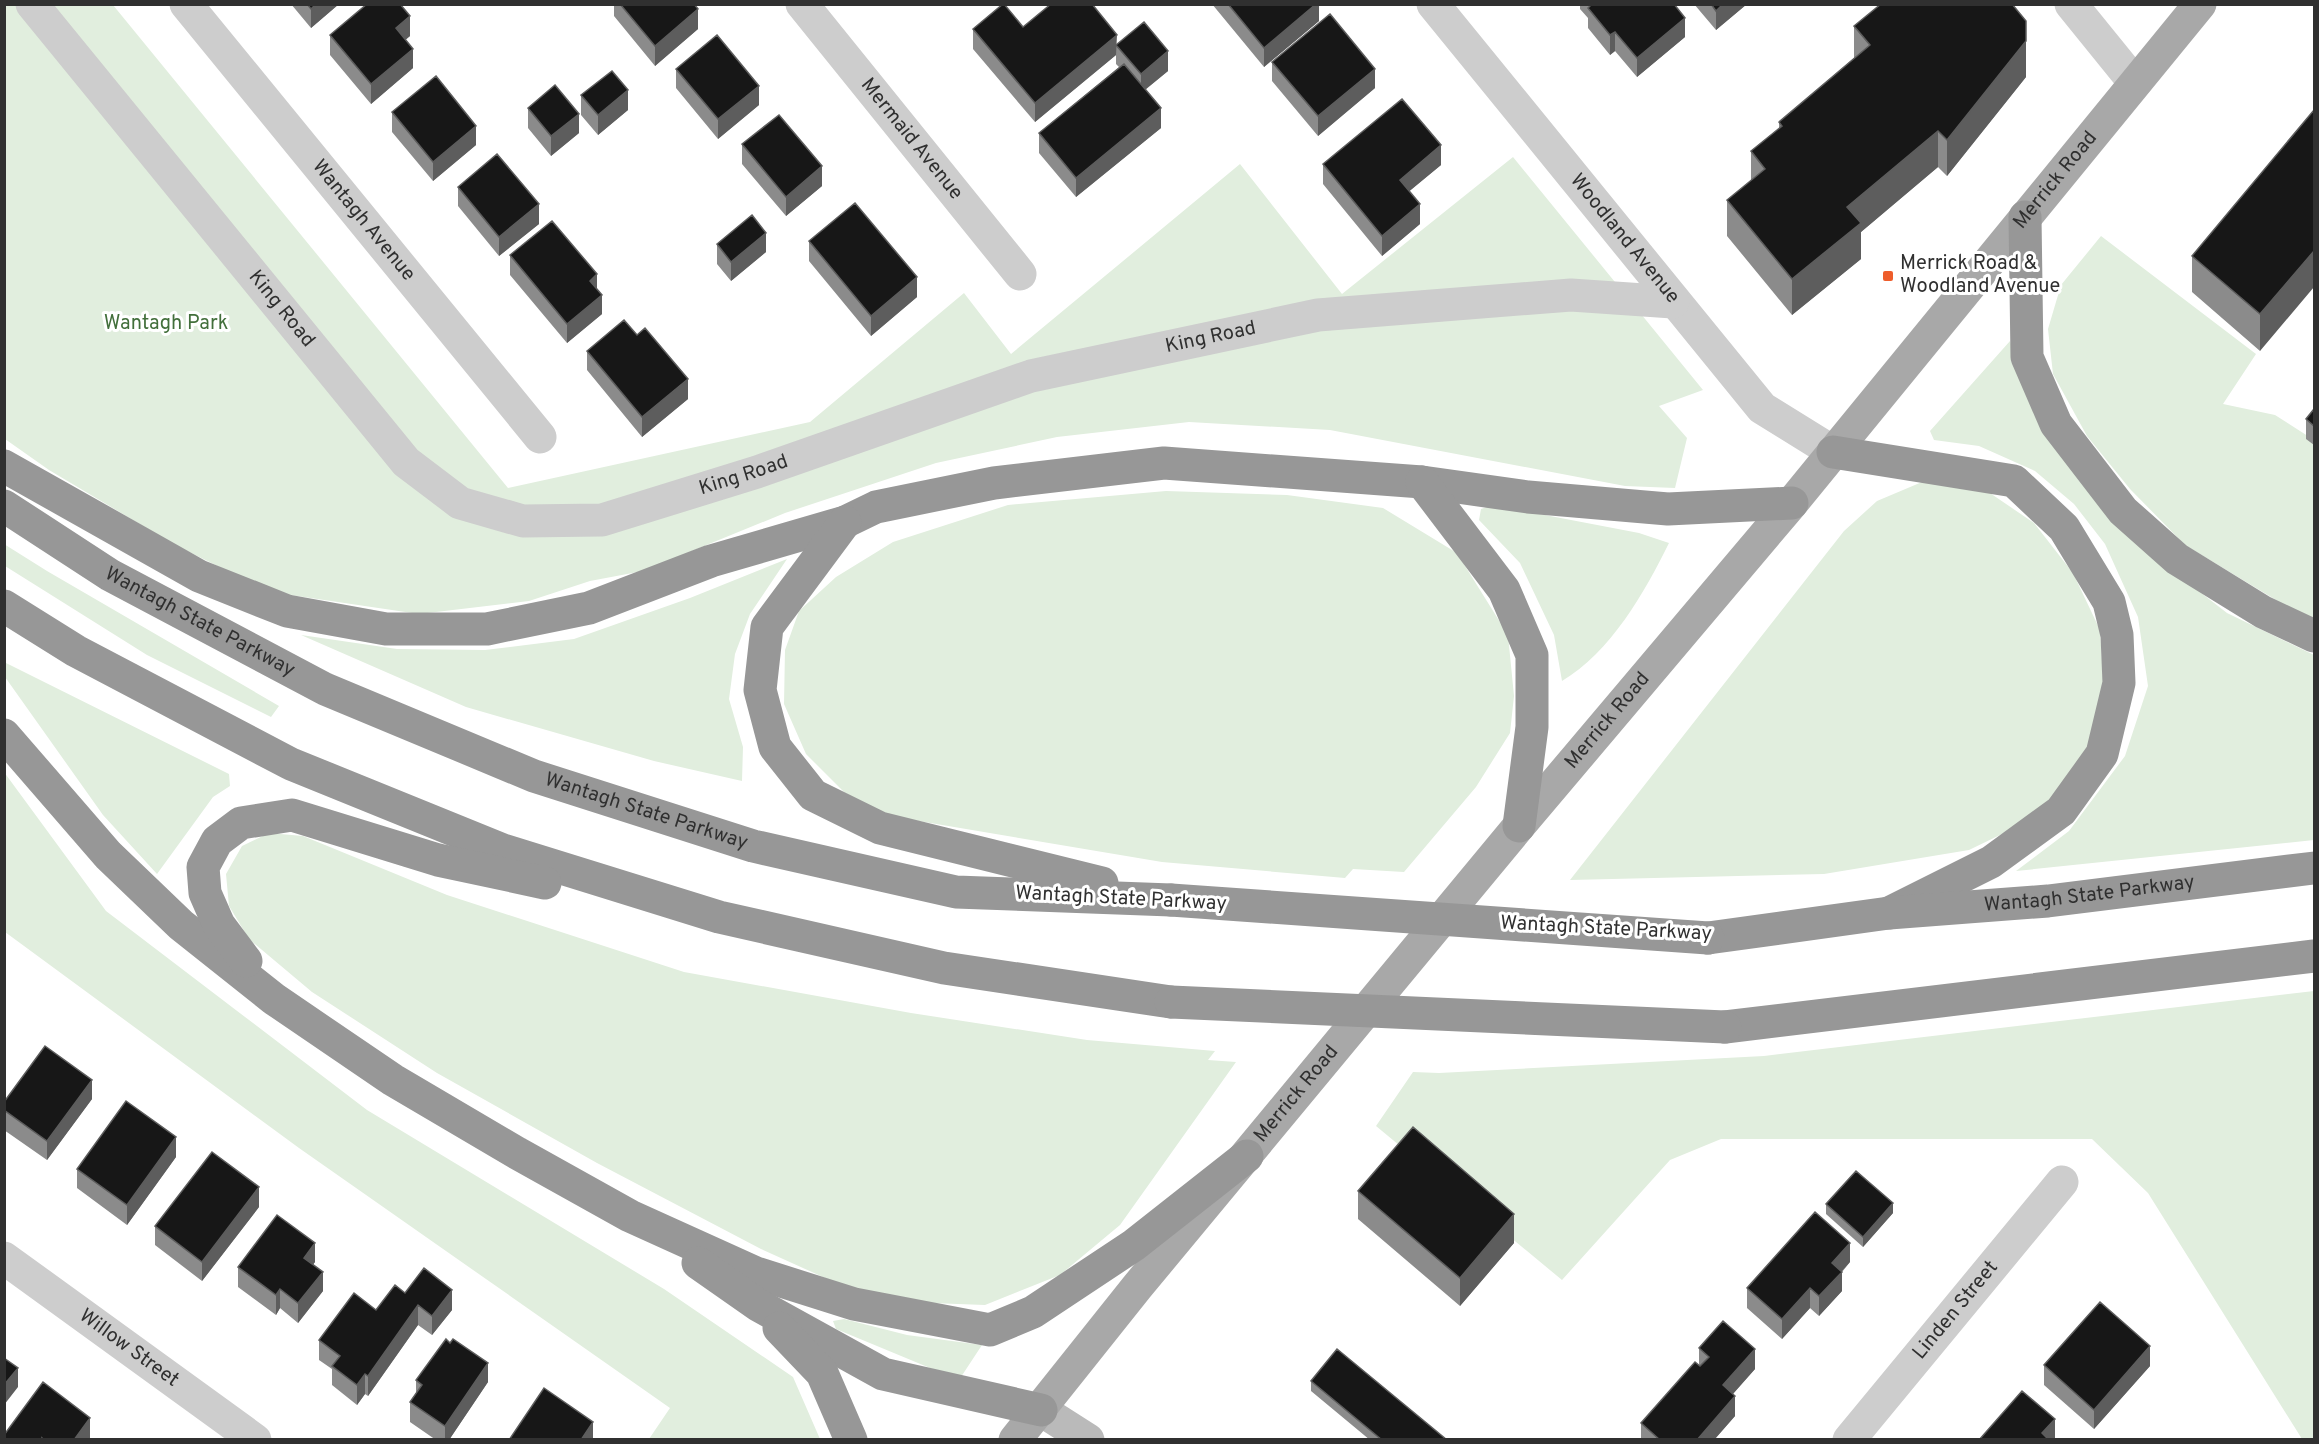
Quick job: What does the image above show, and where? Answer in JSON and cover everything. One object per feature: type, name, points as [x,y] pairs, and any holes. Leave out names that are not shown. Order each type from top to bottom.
[{"type":"highway","points":[[2025,217],[2027,357],[2056,424],[2123,511],[2177,559],[2263,612],[2314,636]]},
{"type":"highway","points":[[1833,452],[2014,482],[2064,528],[2109,602],[2117,635],[2119,683],[2102,754],[2061,811],[1991,862],[1889,913]]},
{"type":"highway","points":[[4,466],[199,576],[287,610],[386,629],[487,629],[589,608],[711,561],[845,522],[876,507],[994,483],[1164,463],[1422,482],[1528,496],[1668,509],[1792,503]]},
{"type":"highway","points":[[1422,482],[1504,590],[1532,655],[1532,727],[1519,826]]},
{"type":"highway","name":"Wantagh State Parkway","points":[[4,507],[110,575],[325,689],[534,776],[753,846],[956,892],[1171,900],[1708,938],[1889,913],[2048,901],[2314,868]]},
{"type":"highway","points":[[845,522],[766,627],[760,690],[775,747],[813,795],[880,828],[1171,900]]},
{"type":"highway","points":[[4,606],[76,651],[291,764],[482,841],[719,917],[944,968],[1171,1002],[1725,1027],[2314,956]]},
{"type":"highway","points":[[4,735],[108,855],[181,925],[274,999],[393,1080],[630,1216],[758,1305],[883,1374],[1041,1410]]},
{"type":"highway","points":[[274,999],[219,925],[205,893],[203,867],[217,841],[241,823],[292,815],[438,860],[854,948]]},
{"type":"highway","points":[[630,1216],[756,1273],[854,1304],[990,1330],[1033,1312],[1134,1245],[1247,1156]]},
{"type":"highway","points":[[758,1305],[822,1373],[851,1440]]},
{"type":"main road","name":"Merrick Road","points":[[1015,1440],[1137,1287],[1519,826],[1792,503],[2200,4]]},
{"type":"main road","points":[[1041,1410],[1088,1440]]},
{"type":"street","name":"King Road","points":[[32,4],[406,462],[460,503],[523,521],[602,520],[757,472],[1031,376],[1318,315],[1571,295],[1673,302]]},
{"type":"street","name":"Wantagh Avenue","points":[[186,4],[540,437]]},
{"type":"street","name":"Mermaid Avenue","points":[[802,4],[1020,274]]},
{"type":"street","name":"Woodland Avenue","points":[[1433,4],[1673,302],[1762,408],[1833,452]]},
{"type":"street","points":[[2071,4],[2135,83]]},
{"type":"street","name":"Linden Street","points":[[1849,1440],[2062,1182]]},
{"type":"street","name":"Willow Street","points":[[4,1258],[255,1440]]},
{"type":"green space","name":"Wantagh Park","points":[[5,4],[113,5],[508,488],[810,422],[964,293],[1011,354],[1240,164],[1342,294],[1513,157],[1703,390],[1659,406],[1687,438],[1675,488],[1625,486],[1330,430],[1189,422],[1057,437],[936,463],[785,513],[643,571],[590,581],[529,601],[419,614],[270,592],[175,545],[49,470],[5,439]]},
{"type":"green space","points":[[2101,236],[2256,354],[2223,404],[2275,415],[2314,440],[2314,623],[2185,545],[2130,489],[2087,436],[2053,374],[2048,329],[2061,285]]},
{"type":"green space","points":[[2010,341],[2016,362],[2146,550],[2227,613],[2314,655],[2314,840],[2016,871],[2069,831],[2125,756],[2148,686],[2138,617],[2105,544],[2074,504],[2035,471],[1979,446],[1934,440],[1930,431]]},
{"type":"green space","points":[[1922,482],[1987,491],[2034,523],[2073,573],[2100,630],[2104,695],[2089,755],[2035,818],[1969,850],[1824,874],[1570,880],[1844,531],[1877,501]]},
{"type":"green space","points":[[1166,491],[1287,495],[1383,508],[1457,553],[1508,635],[1514,696],[1510,733],[1476,787],[1404,872],[1353,869],[1345,878],[1162,862],[883,815],[844,792],[806,754],[784,704],[785,650],[799,611],[836,577],[893,542],[1008,505]]},
{"type":"green space","points":[[1493,505],[1639,533],[1669,543],[1637,601],[1611,638],[1596,655],[1562,681],[1554,635],[1520,563],[1479,520],[1481,509]]},
{"type":"green space","points":[[4,544],[279,706],[271,717],[147,655],[5,566]]},
{"type":"green space","points":[[787,559],[750,614],[735,654],[729,699],[743,747],[742,781],[654,761],[466,707],[301,635],[397,649],[485,650],[574,639],[690,598]]},
{"type":"green space","points":[[4,662],[229,774],[230,786],[213,797],[157,874],[103,815],[5,677]]},
{"type":"green space","points":[[4,772],[106,911],[367,1110],[664,1289],[793,1377],[820,1439],[649,1439],[670,1408],[299,1148],[5,932]]},
{"type":"green space","points":[[269,833],[303,836],[447,895],[684,972],[911,1013],[1087,1040],[1215,1051],[1208,1060],[1236,1062],[1120,1225],[1060,1275],[985,1305],[876,1301],[761,1249],[597,1163],[437,1073],[312,992],[249,939],[229,906],[226,874],[242,846]]},
{"type":"green space","points":[[2314,991],[2314,1439],[2302,1439],[2148,1193],[2092,1139],[1721,1139],[1670,1160],[1562,1280],[1376,1126],[1413,1072],[1439,1073],[1764,1056]]},
{"type":"green space","points":[[844,1319],[907,1335],[982,1345],[959,1380],[836,1329],[833,1321]]},
{"type":"building","points":[[367,4],[400,4],[410,16],[396,28],[413,49],[371,84],[330,35]]},
{"type":"building","points":[[620,4],[694,4],[698,9],[655,46]]},
{"type":"building","points":[[1003,4],[1023,27],[1051,4],[1092,4],[1117,35],[1035,103],[973,29]]},
{"type":"building","points":[[1228,4],[1316,4],[1264,48]]},
{"type":"building","points":[[1592,4],[1674,4],[1685,18],[1637,58],[1615,32],[1610,35],[1588,8]]},
{"type":"building","points":[[1711,4],[1723,4],[1716,11]]},
{"type":"building","points":[[1881,4],[2012,4],[2026,21],[2026,41],[1947,140],[1938,131],[1847,207],[1861,223],[1792,279],[1727,200],[1765,169],[1751,151],[1782,126],[1779,122],[1870,45],[1854,26]]},
{"type":"building","points":[[1330,14],[1375,69],[1318,116],[1272,62]]},
{"type":"building","points":[[1144,22],[1168,51],[1141,74],[1116,45]]},
{"type":"building","points":[[717,35],[759,86],[718,119],[676,69]]},
{"type":"building","points":[[1124,64],[1161,108],[1076,178],[1039,133]]},
{"type":"building","points":[[612,71],[628,90],[598,115],[581,95]]},
{"type":"building","points":[[436,76],[476,126],[433,162],[392,112]]},
{"type":"building","points":[[555,85],[579,114],[551,136],[528,108]]},
{"type":"building","points":[[1402,99],[1441,145],[1400,180],[1420,204],[1382,236],[1323,164]]},
{"type":"building","points":[[2314,110],[2314,251],[2260,314],[2192,256]]},
{"type":"building","points":[[779,115],[822,166],[786,197],[742,144]]},
{"type":"building","points":[[497,154],[539,204],[499,237],[458,187]]},
{"type":"building","points":[[855,203],[917,277],[871,316],[809,241]]},
{"type":"building","points":[[752,215],[766,233],[731,262],[717,244]]},
{"type":"building","points":[[552,221],[597,274],[590,281],[602,295],[567,324],[510,255]]},
{"type":"building","points":[[624,320],[637,335],[645,328],[688,379],[642,417],[587,351]]},
{"type":"building","points":[[2314,409],[2314,426],[2306,419]]},
{"type":"building","points":[[45,1046],[92,1080],[47,1141],[4,1110],[4,1102]]},
{"type":"building","points":[[126,1101],[176,1137],[127,1205],[77,1169]]},
{"type":"building","points":[[1413,1127],[1514,1214],[1460,1278],[1358,1191]]},
{"type":"building","points":[[212,1152],[259,1187],[202,1262],[155,1226]]},
{"type":"building","points":[[1856,1171],[1893,1203],[1863,1237],[1826,1204]]},
{"type":"building","points":[[1815,1212],[1850,1243],[1832,1263],[1842,1272],[1819,1296],[1810,1288],[1782,1319],[1747,1288]]},
{"type":"building","points":[[277,1215],[315,1243],[304,1258],[323,1272],[298,1303],[280,1289],[276,1295],[238,1267]]},
{"type":"building","points":[[424,1268],[452,1290],[432,1316],[418,1305],[368,1376],[365,1374],[357,1385],[332,1366],[340,1356],[319,1340],[354,1293],[376,1310],[395,1285],[405,1293]]},
{"type":"building","points":[[2100,1302],[2150,1346],[2094,1410],[2044,1365]]},
{"type":"building","points":[[1723,1321],[1755,1349],[1723,1385],[1735,1396],[1697,1440],[1660,1440],[1641,1423],[1695,1362],[1700,1366],[1709,1357],[1699,1348]]},
{"type":"building","points":[[446,1339],[450,1343],[453,1339],[488,1363],[445,1426],[410,1402],[422,1385],[416,1380]]},
{"type":"building","points":[[1337,1349],[1447,1440],[1382,1440],[1311,1381]]},
{"type":"building","points":[[4,1358],[18,1368],[4,1385]]},
{"type":"building","points":[[43,1382],[90,1418],[74,1440],[44,1440],[42,1438],[42,1440],[4,1440],[4,1435]]},
{"type":"building","points":[[544,1388],[593,1422],[581,1440],[509,1440]]},
{"type":"building","points":[[2022,1391],[2055,1419],[2042,1433],[2049,1440],[1979,1440]]},
{"type":"place","name":"Merrick Road & Woodland Avenue","points":[[1888,276]]}]
